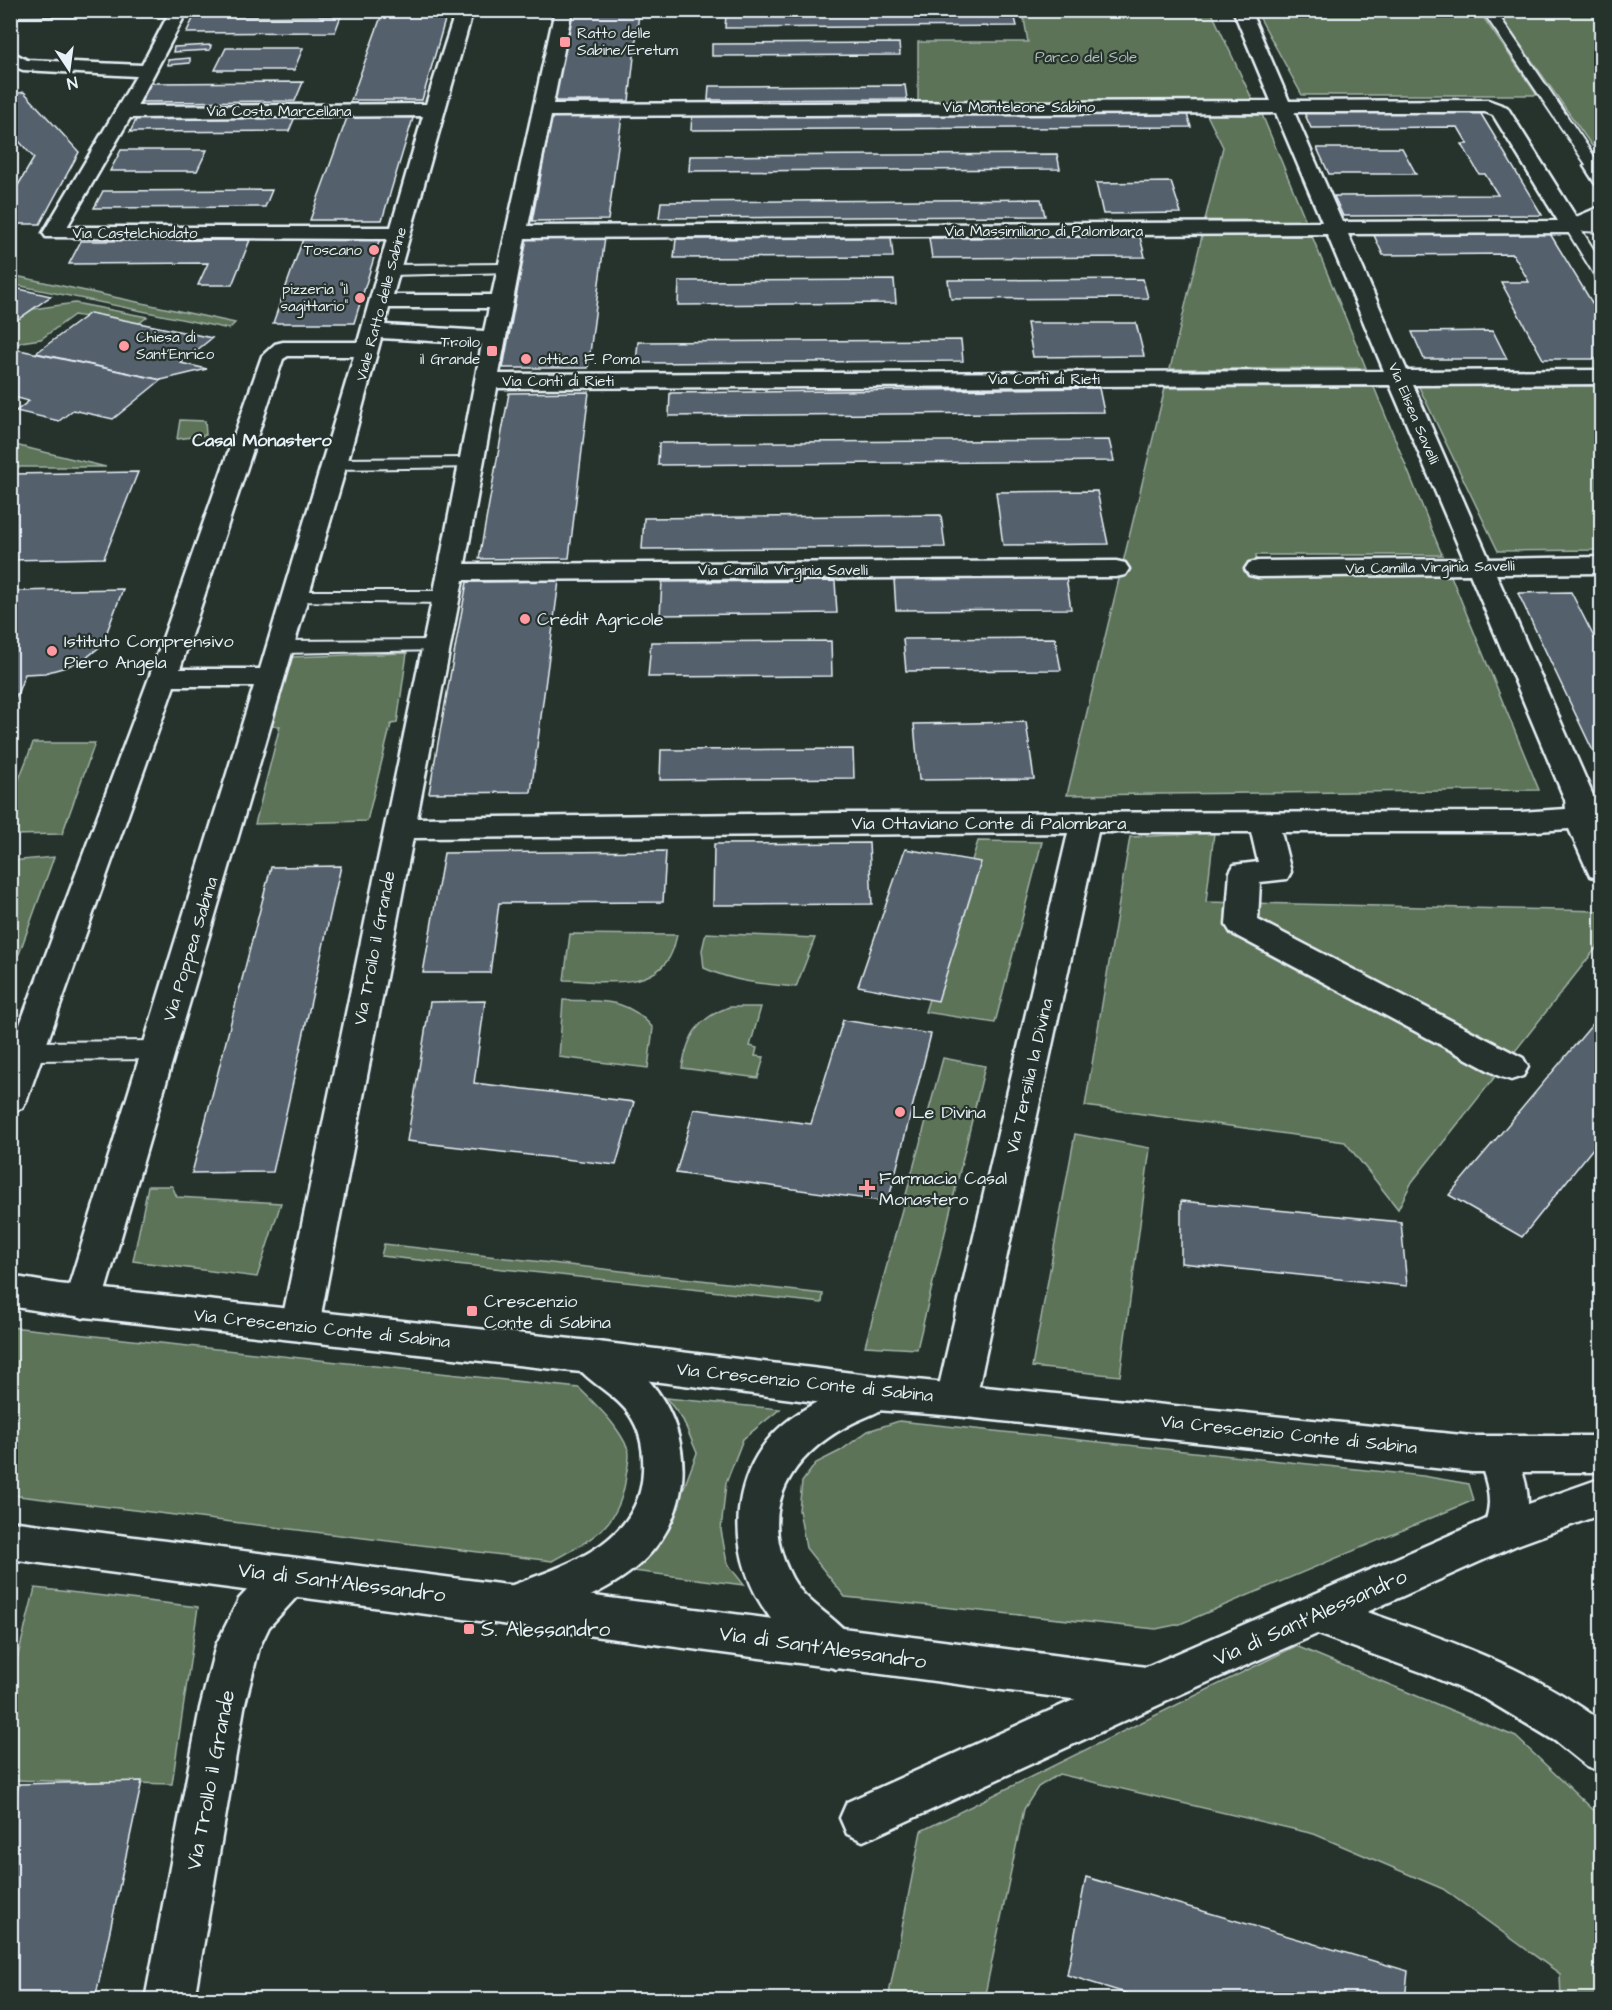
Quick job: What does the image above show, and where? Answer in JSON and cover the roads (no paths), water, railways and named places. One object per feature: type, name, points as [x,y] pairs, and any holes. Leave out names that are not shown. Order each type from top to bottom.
[{"type":"street","points":[[10,11],[219,10]]},
{"type":"street","name":"Viale Ratto delle Sabine","points":[[296,597],[372,340],[434,110],[465,10]]},
{"type":"street","points":[[448,585],[501,301],[564,10]]},
{"type":"street","name":"Via Elisea Savelli","points":[[1241,10],[1580,800],[1581,809],[1578,815],[1601,869]]},
{"type":"street","name":"Via Castelchiodato","points":[[178,11],[148,71],[53,233],[400,233]]},
{"type":"street","points":[[10,56],[23,65],[148,71]]},
{"type":"street","name":"Via Monteleone Sabino","points":[[543,110],[1494,107],[1500,111],[1572,227]]},
{"type":"street","name":"Via Costa Marcellana","points":[[124,111],[434,110]]},
{"type":"street","points":[[1572,227],[1602,212]]},
{"type":"street","name":"Via Massimiliano di Palombara","points":[[517,232],[1572,227]]},
{"type":"street","points":[[382,302],[501,301]]},
{"type":"street","points":[[10,1100],[163,678],[273,356],[283,349],[372,340],[495,338]]},
{"type":"street","name":"Via Conti di Rieti","points":[[486,381],[1602,376]]},
{"type":"street","name":"Via Camilla Virginia Savelli","points":[[1258,569],[1602,565]]},
{"type":"street","name":"Via Camilla Virginia Savelli","points":[[448,585],[1116,569]]},
{"type":"street","name":"Via Troilo il Grande","points":[[300,1326],[448,585]]},
{"type":"street","name":"Via Poppea Sabina","points":[[70,1300],[160,1050],[270,677],[296,597]]},
{"type":"street","points":[[163,678],[270,677]]},
{"type":"street","name":"Via Ottaviano Conte di Palombara","points":[[399,828],[1520,822],[1566,820],[1578,815]]},
{"type":"street","name":"Via Tersilia la Divina","points":[[956,1399],[1085,823]]},
{"type":"street","points":[[1264,823],[1275,872],[1245,872],[1242,925],[1511,1067]]},
{"type":"street","name":"Via Crescenzio Conte di Sabina","points":[[10,1291],[70,1300],[590,1358],[877,1393],[956,1399],[1497,1456],[1602,1454]]},
{"type":"street","points":[[10,1306],[70,1300]]},
{"type":"street","points":[[514,1604],[567,1586],[604,1566],[627,1549],[645,1530],[656,1508],[663,1485],[664,1461],[660,1435],[651,1414],[629,1387],[590,1358]]},
{"type":"street","points":[[836,1649],[790,1610],[771,1583],[758,1546],[760,1496],[769,1473],[781,1454],[819,1422],[877,1393]]},
{"type":"street","points":[[1497,1456],[1511,1496],[1510,1512],[1504,1531]]},
{"type":"street","name":"Via di Sant'Alessandro","points":[[10,1540],[1148,1688],[1504,1531],[1602,1496]]},
{"type":"street","name":"Via Trollo il Grande","points":[[169,2000],[222,1708],[238,1645],[254,1613],[288,1576]]},
{"type":"street","points":[[1317,1614],[1497,1682],[1558,1716],[1602,1750]]},
{"type":"street","points":[[864,1818],[1148,1688]]},
{"type":"lane","points":[[1488,10],[1599,170]]},
{"type":"lane","points":[[1602,228],[1600,226],[1572,227],[1602,276]]},
{"type":"lane","points":[[390,270],[508,269]]},
{"type":"lane","points":[[335,464],[471,463]]},
{"type":"lane","points":[[296,597],[448,585]]},
{"type":"lane","points":[[280,647],[436,646]]},
{"type":"lane","points":[[28,1051],[160,1050]]},
{"type":"place","name":"Ratto delle Sabine/Eretum","points":[[565,42]]},
{"type":"place","name":"Toscano","points":[[374,250]]},
{"type":"place","name":"pizzeria \"il sagittario\"","points":[[360,298]]},
{"type":"place","name":"Chiesa di Sant'Enrico","points":[[124,346]]},
{"type":"place","name":"Troilo il Grande","points":[[492,351]]},
{"type":"place","name":"ottica F. Poma","points":[[526,359]]},
{"type":"place","name":"Crédit Agricole","points":[[525,619]]},
{"type":"place","name":"Istituto Comprensivo Piero Angela","points":[[52,651]]},
{"type":"place","name":"Le Divina","points":[[900,1112]]},
{"type":"place","name":"Farmacia Casal Monastero","points":[[867,1188]]},
{"type":"place","name":"Crescenzio Conte di Sabina","points":[[472,1311]]},
{"type":"place","name":"S. Alessandro","points":[[469,1629]]},
{"type":"district","name":"Casal Monastero","points":[[262,440]]},
{"type":"park label","name":"Parco del Sole","points":[[1086,57]]}]
